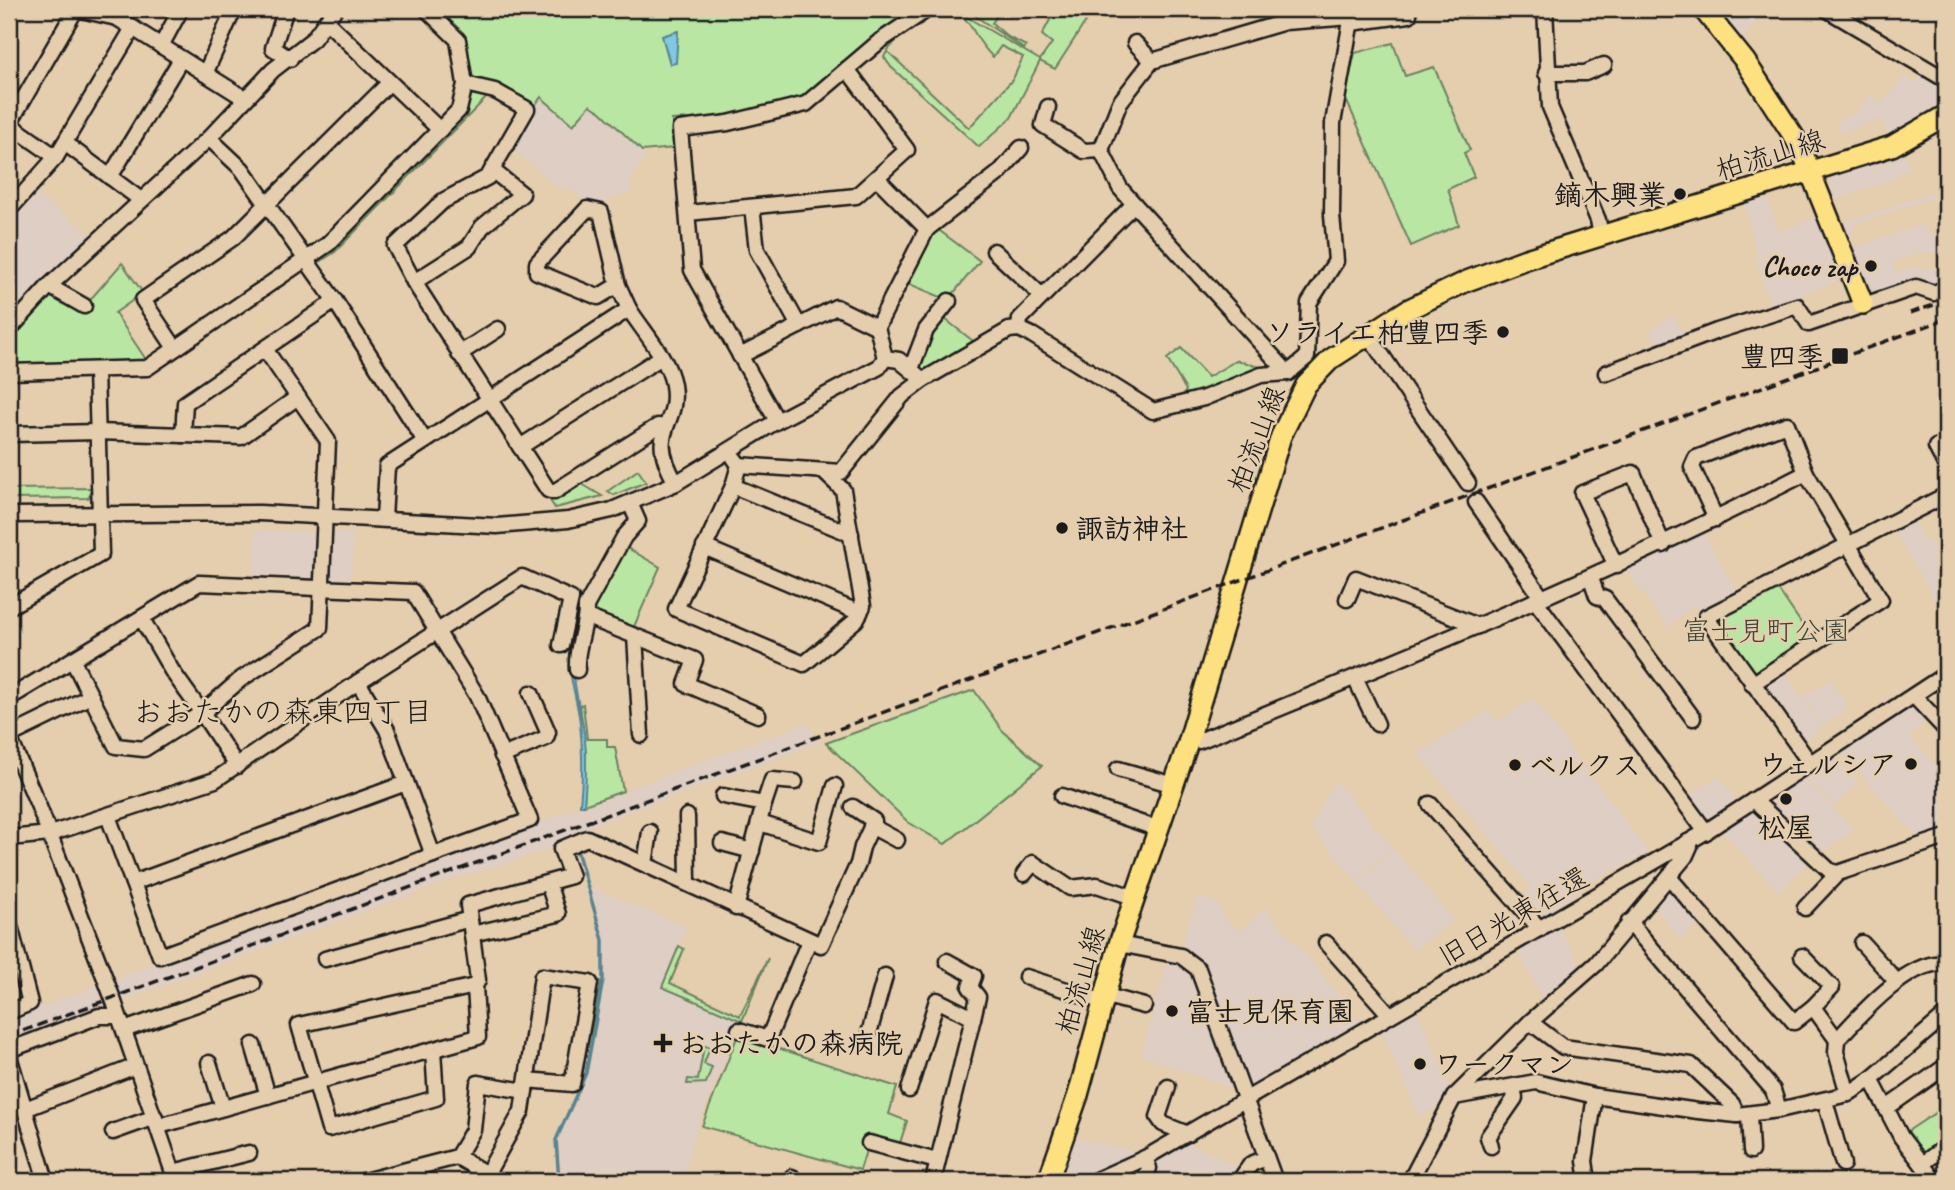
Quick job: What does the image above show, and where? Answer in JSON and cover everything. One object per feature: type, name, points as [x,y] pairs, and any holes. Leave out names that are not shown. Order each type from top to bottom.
[{"type":"main road","points":[[1703,9],[1771,98],[1812,171],[1863,304]]},
{"type":"main road","name":"柏流山線","points":[[1048,1181],[1078,1095],[1102,998],[1133,897],[1189,739],[1281,436],[1313,363],[1369,336],[1407,310],[1490,271],[1892,146],[1942,124]]},
{"type":"street","points":[[56,157],[9,124],[76,9],[120,14],[133,29],[244,98]]},
{"type":"street","points":[[161,46],[181,9]]},
{"type":"street","points":[[205,74],[234,9]]},
{"type":"street","points":[[286,9],[273,48],[290,59]]},
{"type":"street","points":[[9,372],[146,368],[328,244],[459,110],[464,84],[458,40],[426,9]]},
{"type":"street","points":[[777,421],[692,270],[680,129],[728,123],[806,104],[880,41],[928,9]]},
{"type":"street","points":[[1545,9],[1546,73],[1550,107],[1598,220],[1601,236]]},
{"type":"street","points":[[1826,9],[1946,80]]},
{"type":"street","points":[[9,330],[49,286],[209,138],[273,70],[313,39],[330,15],[389,83],[440,130]]},
{"type":"street","points":[[1289,373],[1120,188],[1101,150],[1120,102],[1152,61],[1285,22],[1352,16],[1409,15]]},
{"type":"street","points":[[738,466],[841,472],[902,396],[923,380],[1009,330],[1019,329],[1153,411],[1204,398],[1261,375],[1289,373],[1313,363],[1309,303],[1336,261],[1332,215],[1333,123],[1336,91],[1352,16]]},
{"type":"street","points":[[9,210],[66,144],[133,29]]},
{"type":"street","points":[[1135,43],[1152,61]]},
{"type":"street","points":[[110,177],[181,59]]},
{"type":"street","points":[[1546,73],[1585,73],[1604,65]]},
{"type":"street","points":[[688,213],[856,196],[877,178],[907,150],[847,69]]},
{"type":"street","points":[[175,348],[143,300],[233,238],[389,83]]},
{"type":"street","points":[[464,84],[495,91],[527,108],[488,177],[443,201],[395,246],[414,282],[548,490],[554,492],[658,426],[664,427]]},
{"type":"street","points":[[1048,107],[1043,125],[1084,151],[1101,150]]},
{"type":"street","points":[[209,138],[242,169],[267,204],[335,301],[425,441]]},
{"type":"street","points":[[66,144],[141,200]]},
{"type":"street","points":[[9,515],[100,512],[325,516],[523,526],[568,520],[631,503],[676,484],[777,421],[879,367],[885,358],[877,327],[927,229],[999,173],[1021,148]]},
{"type":"street","points":[[414,282],[470,247],[482,227],[522,194],[492,170]]},
{"type":"street","points":[[877,178],[927,229]]},
{"type":"street","points":[[1019,329],[1020,319],[1134,204]]},
{"type":"street","points":[[752,207],[757,250],[799,326]]},
{"type":"street","points":[[618,285],[598,297],[537,272],[537,263],[587,209],[601,212],[618,285],[629,309],[673,382],[674,397],[664,427],[664,463],[676,484]]},
{"type":"street","points":[[994,251],[1042,296]]},
{"type":"street","points":[[49,286],[84,306]]},
{"type":"street","points":[[1606,373],[1717,331],[1797,306],[1809,324],[1916,287],[1934,293],[1946,288]]},
{"type":"street","points":[[183,435],[185,403],[335,301]]},
{"type":"street","points":[[911,369],[926,330],[950,301]]},
{"type":"street","points":[[740,356],[836,307],[877,327]]},
{"type":"street","points":[[384,519],[387,466],[629,309]]},
{"type":"street","points":[[459,354],[498,329]]},
{"type":"street","points":[[1369,336],[1468,483]]},
{"type":"street","points":[[73,661],[116,746],[144,749],[202,713],[241,679],[320,628],[328,441],[265,349]]},
{"type":"street","points":[[520,447],[660,358]]},
{"type":"street","points":[[885,358],[899,360],[923,380]]},
{"type":"street","points":[[9,607],[101,554],[96,370]]},
{"type":"street","points":[[9,434],[98,432],[241,438],[298,397]]},
{"type":"street","points":[[1716,519],[1692,467],[1696,458],[1787,424],[1806,473],[1881,600],[1752,684]]},
{"type":"street","points":[[1936,447],[1946,466]]},
{"type":"street","points":[[729,451],[738,466],[733,486],[676,609],[804,664],[856,620],[863,606],[843,490],[823,471]]},
{"type":"street","points":[[1616,566],[1582,493],[1633,473],[1662,545]]},
{"type":"street","points":[[1189,739],[1199,741],[1591,578],[1806,473]]},
{"type":"street","points":[[733,486],[851,534]]},
{"type":"street","points":[[1810,763],[1706,617],[1946,495]]},
{"type":"street","points":[[1476,502],[1539,599],[1706,832]]},
{"type":"street","points":[[577,670],[576,659],[586,611],[624,537],[638,521],[631,503]]},
{"type":"street","points":[[704,547],[860,613]]},
{"type":"street","points":[[9,838],[50,834],[215,779],[358,682],[522,577],[571,599],[586,611],[635,636],[695,660],[686,684],[758,715]]},
{"type":"street","points":[[1347,598],[1356,578],[1478,626]]},
{"type":"street","points":[[1591,578],[1597,596],[1605,599],[1693,719]]},
{"type":"street","points":[[9,698],[199,583],[413,592],[477,696],[530,820],[160,956],[108,816]]},
{"type":"street","points":[[561,645],[571,599]]},
{"type":"street","points":[[142,619],[172,671],[237,766]]},
{"type":"street","points":[[635,636],[640,735]]},
{"type":"street","name":"旧日光東往還","points":[[1094,1181],[1145,1158],[1188,1134],[1706,832],[1946,676]]},
{"type":"street","points":[[1355,678],[1377,724]]},
{"type":"street","points":[[358,682],[387,730],[433,855]]},
{"type":"street","points":[[502,756],[546,738],[548,732],[531,693]]},
{"type":"street","points":[[91,696],[9,736],[50,834],[121,1023],[174,1177],[249,1153]]},
{"type":"street","points":[[1914,696],[1946,730]]},
{"type":"street","points":[[1118,769],[1174,785]]},
{"type":"street","points":[[736,908],[772,780],[795,782]]},
{"type":"street","points":[[133,883],[406,783]]},
{"type":"street","points":[[760,823],[819,842],[835,786]]},
{"type":"street","points":[[723,796],[764,804]]},
{"type":"street","points":[[1062,796],[1158,829]]},
{"type":"street","points":[[1754,800],[1830,871],[1838,873]]},
{"type":"street","points":[[1430,804],[1540,929]]},
{"type":"street","points":[[113,1132],[316,1084],[478,1037],[475,986],[478,979],[468,905],[571,876],[561,849],[587,838],[821,945],[874,821],[853,807]]},
{"type":"street","points":[[687,816],[688,883]]},
{"type":"street","points":[[871,826],[897,840]]},
{"type":"street","points":[[645,864],[650,832]]},
{"type":"street","points":[[1805,908],[1838,873],[1946,837]]},
{"type":"street","points":[[1410,1181],[1454,1097],[1530,1022],[1596,964],[1685,857],[1690,846],[1688,842]]},
{"type":"street","points":[[722,843],[752,851]]},
{"type":"street","points":[[1024,874],[1033,863],[1070,888],[1097,885],[1133,897]]},
{"type":"street","points":[[1669,877],[1794,1022],[1832,987],[1802,957]]},
{"type":"street","points":[[472,934],[558,915],[548,883]]},
{"type":"street","points":[[325,959],[470,919]]},
{"type":"street","points":[[9,922],[30,1003],[9,1012]]},
{"type":"street","points":[[1629,922],[1773,1090],[1780,1110]]},
{"type":"street","points":[[739,1030],[768,1039],[809,941]]},
{"type":"street","points":[[1326,943],[1390,1015]]},
{"type":"street","points":[[1862,943],[1897,982]]},
{"type":"street","points":[[1119,944],[1181,956],[1198,969],[1275,1181]]},
{"type":"street","points":[[933,1181],[978,997],[970,987],[974,976],[947,961]]},
{"type":"street","points":[[1837,1040],[1897,982],[1924,967],[1946,964]]},
{"type":"street","points":[[364,1181],[390,1178],[457,1157],[473,1130],[478,1083],[526,1085],[572,1084],[590,983],[542,976],[526,1085],[522,1111],[485,1177],[457,1157]]},
{"type":"street","points":[[870,1030],[885,976]]},
{"type":"street","points":[[1026,977],[1102,998],[1144,1006]]},
{"type":"street","points":[[9,1050],[99,1016],[121,1023],[253,984]]},
{"type":"street","points":[[433,1050],[436,1098],[329,1129],[299,1025],[475,986]]},
{"type":"street","points":[[909,1090],[937,1000],[973,1018]]},
{"type":"street","points":[[1813,1007],[1837,1040],[1836,1052],[1848,1094]]},
{"type":"street","points":[[1454,1097],[1536,1082],[1595,1096],[1743,1115],[1780,1110],[1848,1094],[1871,1079],[1946,1015]]},
{"type":"street","points":[[1530,1022],[1563,1047],[1691,1065],[1743,1115],[1751,1151]]},
{"type":"street","points":[[253,1045],[268,1096]]},
{"type":"street","points":[[9,1056],[47,1181]]},
{"type":"street","points":[[209,1063],[223,1108]]},
{"type":"street","points":[[25,1109],[136,1066]]},
{"type":"street","points":[[1888,1107],[1946,1066]]},
{"type":"street","points":[[1871,1079],[1888,1107],[1901,1138],[1935,1181]]},
{"type":"street","points":[[1168,1087],[1158,1117],[1163,1125],[1188,1134]]},
{"type":"street","points":[[1491,1146],[1488,1137],[1515,1098],[1513,1087]]},
{"type":"street","points":[[1588,1181],[1585,1161],[1595,1096]]},
{"type":"street","points":[[1825,1101],[1843,1164]]},
{"type":"street","points":[[869,1143],[937,1161]]},
{"type":"street","points":[[1922,1164],[1946,1146]]},
{"type":"street","points":[[1145,1158],[1149,1168],[1145,1181]]},
{"type":"street","points":[[1239,1181],[1251,1164],[1266,1158]]},
{"type":"shaded area","points":[[1715,9],[1765,9],[1741,42]]},
{"type":"shaded area","points":[[1925,71],[1946,85],[1946,100],[1935,111],[1888,137],[1882,118],[1840,133],[1836,121],[1857,113],[1870,95],[1882,104],[1905,76],[1914,83]]},
{"type":"shaded area","points":[[540,96],[590,105],[642,151],[645,160],[632,176],[629,194],[606,199],[606,204],[588,203],[566,187],[561,190],[512,147]]},
{"type":"shaded area","points":[[1774,150],[1784,170],[1767,177],[1759,157]]},
{"type":"shaded area","points":[[1904,151],[1910,169],[1898,173],[1899,177],[1832,201],[1828,190],[1833,176]]},
{"type":"shaded area","points":[[1946,187],[1946,251],[1916,254],[1892,262],[1896,273],[1911,267],[1937,269],[1942,283],[1869,298],[1851,249],[1923,224],[1927,236],[1945,230],[1934,197],[1852,226],[1855,235],[1846,238],[1841,224]]},
{"type":"shaded area","points":[[31,190],[95,238],[9,326],[9,215]]},
{"type":"shaded area","points":[[1765,191],[1784,247],[1757,255],[1743,198]]},
{"type":"shaded area","points":[[1820,216],[1842,279],[1771,306],[1755,257],[1785,248],[1780,231]]},
{"type":"shaded area","points":[[1673,316],[1685,336],[1659,347],[1650,331]]},
{"type":"shaded area","points":[[1913,520],[1925,542],[1931,540],[1939,557],[1946,554],[1946,618],[1893,529]]},
{"type":"shaded area","points":[[255,530],[312,532],[318,538],[316,580],[313,583],[253,581]]},
{"type":"shaded area","points":[[1702,531],[1740,596],[1702,616],[1693,605],[1668,627],[1624,568]]},
{"type":"shaded area","points":[[337,532],[353,533],[351,583],[332,582],[328,578],[330,538]]},
{"type":"shaded area","points":[[1784,671],[1822,728],[1805,740],[1798,738],[1765,687],[1765,683]]},
{"type":"shaded area","points":[[1831,680],[1849,709],[1822,726],[1803,697]]},
{"type":"shaded area","points":[[1533,698],[1649,853],[1599,877],[1544,916],[1520,897],[1532,887],[1418,754],[1488,711],[1498,722]]},
{"type":"shaded area","points":[[1916,704],[1929,718],[1909,737],[1946,776],[1946,832],[1921,841],[1839,750]]},
{"type":"shaded area","points":[[806,723],[821,742],[591,826],[580,836],[554,848],[454,879],[120,1001],[112,980]]},
{"type":"shaded area","points":[[1834,756],[1858,782],[1834,807],[1804,776]]},
{"type":"shaded area","points":[[1718,775],[1736,801],[1703,821],[1685,800]]},
{"type":"shaded area","points":[[1802,777],[1854,830],[1818,855],[1765,803]]},
{"type":"shaded area","points":[[1335,780],[1393,848],[1355,880],[1311,826]]},
{"type":"shaded area","points":[[1755,809],[1808,862],[1779,892],[1722,832]]},
{"type":"shaded area","points":[[1394,850],[1454,920],[1414,950],[1356,882]]},
{"type":"shaded area","name":"おおたかの森病院","points":[[586,885],[687,927],[662,986],[742,1021],[698,1125],[682,1181],[561,1181],[558,1141],[588,1073],[604,982],[605,942]]},
{"type":"shaded area","points":[[1673,886],[1701,920],[1681,940],[1656,909],[1660,904],[1656,899],[1668,887]]},
{"type":"shaded area","points":[[1197,895],[1219,904],[1222,916],[1240,932],[1265,907],[1361,1022],[1249,1087],[1202,967],[1180,952]]},
{"type":"shaded area","points":[[1560,926],[1581,968],[1544,1001],[1518,950]]},
{"type":"shaded area","points":[[1169,957],[1190,967],[1236,1090],[1141,1055]]},
{"type":"shaded area","points":[[101,984],[109,1006],[9,1043],[9,1019]]},
{"type":"shaded area","points":[[1417,1009],[1452,1094],[1448,1102],[1419,1116],[1381,1029]]},
{"type":"shaded area","points":[[1073,1137],[1135,1152],[1077,1181],[1061,1181]]},
{"type":"shaded area","points":[[1186,1142],[1241,1169],[1234,1181],[1150,1181],[1157,1159]]},
{"type":"green space","points":[[433,9],[916,9],[806,97],[730,117],[672,120],[674,148],[642,151],[590,105],[573,125],[541,97],[534,107],[494,84],[473,80]]},
{"type":"green space","points":[[939,9],[942,9],[904,32]]},
{"type":"green space","points":[[953,9],[1040,60],[1052,43],[1042,35],[1051,18],[1038,13],[1041,9],[1086,9],[1081,17],[1086,21],[1055,69],[1040,61],[1011,118],[979,147],[891,67],[884,57],[887,51],[969,128],[1013,79],[1023,57],[1001,46],[993,57],[966,20]]},
{"type":"green space","points":[[965,9],[978,13],[981,9],[1001,9],[992,23],[1008,37],[1026,46],[1024,49]]},
{"type":"green space","points":[[1393,43],[1405,76],[1434,67],[1470,150],[1464,153],[1474,177],[1448,189],[1459,225],[1411,246],[1345,97],[1355,53]]},
{"type":"green space","points":[[473,91],[489,95],[335,252],[315,265],[316,259],[331,248],[464,114],[468,94]]},
{"type":"green space","points":[[936,228],[980,261],[948,300],[907,283]]},
{"type":"green space","points":[[122,263],[143,293],[115,313],[147,361],[9,367],[9,337],[46,292],[82,309]]},
{"type":"green space","points":[[941,316],[977,344],[927,372],[919,368],[920,364]]},
{"type":"green space","points":[[1181,348],[1208,377],[1237,360],[1266,369],[1182,399],[1186,390],[1167,359]]},
{"type":"green space","points":[[638,470],[646,482],[614,495],[608,491]]},
{"type":"green space","points":[[577,481],[602,496],[555,508],[549,499]]},
{"type":"green space","points":[[94,488],[88,498],[9,499],[9,489]]},
{"type":"green space","points":[[624,546],[660,567],[633,629],[594,613],[593,606]]},
{"type":"green space","name":"富士見町公園","points":[[1777,588],[1812,639],[1760,673],[1754,671],[1720,623],[1722,615]]},
{"type":"green space","points":[[974,690],[1002,730],[1042,766],[945,844],[908,822],[826,743]]},
{"type":"green space","points":[[583,704],[587,739],[607,739],[607,747],[615,747],[623,791],[584,805],[586,755],[580,705]]},
{"type":"green space","points":[[679,946],[684,949],[670,983],[740,1016],[768,958],[742,1021],[662,987]]},
{"type":"green space","points":[[596,978],[601,982],[579,1090],[573,1090]]},
{"type":"green space","points":[[738,1035],[897,1087],[889,1114],[907,1121],[899,1146],[870,1138],[860,1170],[702,1126]]},
{"type":"green space","points":[[704,1046],[710,1047],[704,1064],[712,1067],[706,1083],[687,1084],[688,1079],[698,1080]]},
{"type":"green space","points":[[1938,1111],[1946,1124],[1946,1142],[1925,1156],[1908,1131]]},
{"type":"water","points":[[678,31],[676,63],[670,64],[662,36]]},
{"type":"water","points":[[576,620],[580,621],[575,636],[573,666],[585,740],[584,805],[580,805],[580,723],[569,660],[571,635]]},
{"type":"waterway","points":[[559,1181],[556,1140],[586,1073],[603,980],[603,940],[576,847]]},
{"type":"railway","points":[[1910,313],[1946,301]]},
{"type":"railway","points":[[9,1036],[1946,319]]},
{"type":"place","name":"鏑木興業","points":[[1680,194]]},
{"type":"place","name":"Choco zap","points":[[1871,266]]},
{"type":"place","name":"ソライエ柏豊四季","points":[[1503,332]]},
{"type":"place","name":"豊四季","points":[[1840,356]]},
{"type":"place","name":"諏訪神社","points":[[1062,528]]},
{"type":"place","name":"ウェルシア","points":[[1911,764]]},
{"type":"place","name":"ベルクス","points":[[1515,765]]},
{"type":"place","name":"松屋","points":[[1786,799]]},
{"type":"place","name":"富士見保育園","points":[[1172,1011]]},
{"type":"place","name":"おおたかの森病院","points":[[663,1043]]},
{"type":"place","name":"ワークマン","points":[[1420,1064]]},
{"type":"district","name":"おおたかの森東四丁目","points":[[283,712]]}]
